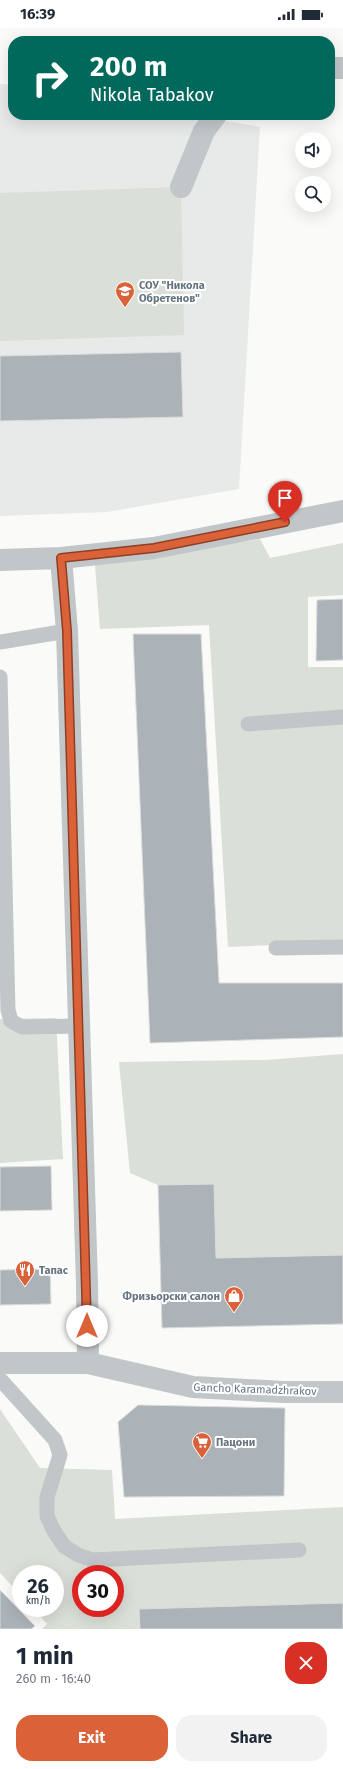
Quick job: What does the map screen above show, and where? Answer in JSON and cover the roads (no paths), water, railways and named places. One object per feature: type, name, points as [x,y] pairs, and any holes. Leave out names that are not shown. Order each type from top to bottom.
[{"type":"street","points":[[181,187],[204,131],[212,120]]},
{"type":"street","points":[[0,560],[61,558],[154,548],[343,511]]},
{"type":"street","points":[[61,558],[67,631],[88,1363]]},
{"type":"street","name":"Gancho Karamadzhrakov","points":[[0,1363],[88,1363],[194,1387],[284,1392],[343,1392]]},
{"type":"lane","points":[[0,642],[67,631]]},
{"type":"lane","points":[[0,677],[8,1010],[11,1021],[22,1027],[78,1026]]},
{"type":"lane","points":[[248,724],[343,717]]},
{"type":"lane","points":[[276,948],[343,947]]},
{"type":"lane","points":[[0,1379],[55,1440],[60,1455],[47,1497],[47,1516],[54,1531],[64,1546],[78,1555],[93,1560],[299,1550]]},
{"type":"place","name":"СОУ \"Никола Обретенов\"","points":[[125,308]]},
{"type":"place","name":"Тапас","points":[[25,1287]]},
{"type":"place","name":"Фризьорски салон","points":[[234,1313]]},
{"type":"place","name":"Пацони","points":[[202,1459]]}]
